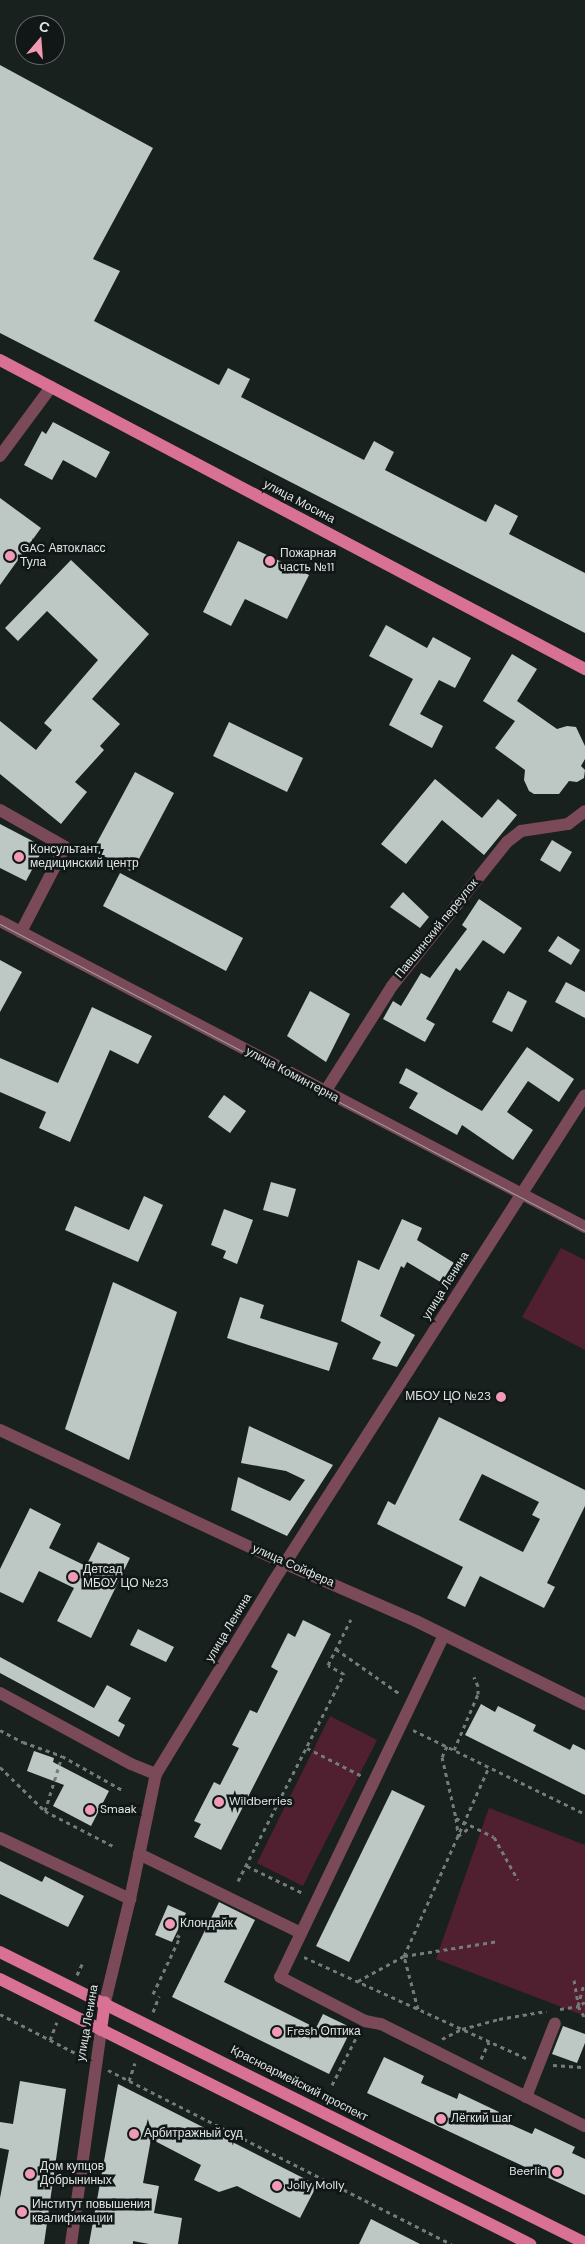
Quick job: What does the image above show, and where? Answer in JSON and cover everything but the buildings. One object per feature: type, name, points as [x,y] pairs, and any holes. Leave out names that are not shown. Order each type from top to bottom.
[{"type":"main road","name":"улица Мосина","points":[[0,360],[585,669]]},
{"type":"main road","name":"Красноармейский проспект","points":[[0,1952],[105,2002],[585,2243]]},
{"type":"main road","points":[[0,1979],[530,2244]]},
{"type":"main road","name":"улица Ленина","points":[[101,2030],[105,2002]]},
{"type":"street","points":[[0,456],[51,387]]},
{"type":"street","points":[[0,810],[65,847],[21,932]]},
{"type":"street","name":"Павшинский переулок","points":[[324,1092],[392,986],[507,842],[521,831],[568,824],[585,811]]},
{"type":"street","name":"улица Коминтерна","points":[[0,921],[585,1227]]},
{"type":"street","name":"улица Ленина","points":[[105,2002],[130,1899],[156,1774],[286,1564],[585,1095]]},
{"type":"street","name":"улица Сойфера","points":[[0,1430],[286,1564],[444,1635],[585,1704]]},
{"type":"street","points":[[444,1635],[280,1977],[365,2020],[381,2024],[585,2126]]},
{"type":"street","points":[[0,1693],[131,1764],[156,1774]]},
{"type":"street","points":[[0,1838],[130,1899]]},
{"type":"street","points":[[139,1854],[301,1933]]},
{"type":"street","points":[[526,2097],[555,2023]]},
{"type":"street","name":"улица Ленина","points":[[71,2244],[101,2030]]},
{"type":"path","points":[[238,1881],[344,1674],[328,1665],[351,1619]]},
{"type":"path","points":[[336,1649],[400,1693],[407,1711]]},
{"type":"path","points":[[454,1750],[478,1694],[478,1686],[474,1677]]},
{"type":"path","points":[[401,1724],[585,1814]]},
{"type":"path","points":[[0,1730],[23,1742],[62,1756],[124,1791]]},
{"type":"path","points":[[447,1746],[442,1757],[456,1818],[458,1836]]},
{"type":"path","points":[[307,1748],[373,1782]]},
{"type":"path","points":[[44,1810],[62,1756]]},
{"type":"path","points":[[0,1767],[44,1810],[113,1846]]},
{"type":"path","points":[[418,2009],[404,1956],[488,1767]]},
{"type":"path","points":[[456,1818],[494,1837],[518,1880]]},
{"type":"path","points":[[458,1836],[472,1826]]},
{"type":"path","points":[[247,1866],[317,1900]]},
{"type":"path","points":[[153,1994],[180,1937],[176,1935]]},
{"type":"path","points":[[358,1982],[404,1956],[499,1941]]},
{"type":"path","points":[[292,1951],[540,2065],[585,2067]]},
{"type":"path","points":[[574,1980],[578,2006],[585,2018]]},
{"type":"path","points":[[578,2006],[584,1983]]},
{"type":"path","points":[[426,2047],[462,2029],[499,2019],[578,2006],[585,2002]]},
{"type":"path","points":[[0,2014],[50,2040]]},
{"type":"path","points":[[332,2085],[365,2020]]},
{"type":"path","points":[[129,2081],[451,2244]]},
{"type":"shaded area","points":[[561,1248],[585,1260],[585,1350],[522,1317]]},
{"type":"shaded area","points":[[330,1716],[377,1740],[303,1886],[257,1863]]},
{"type":"shaded area","points":[[489,1808],[585,1845],[585,2016],[436,1959]]},
{"type":"tram line","points":[[0,924],[585,1231]]},
{"type":"place","name":"GAC Автокласс Тула","points":[[10,556]]},
{"type":"place","name":"Пожарная часть №11","points":[[270,561]]},
{"type":"place","name":"Консультант, медицинский центр","points":[[19,857]]},
{"type":"place","name":"МБОУ ЦО №23","points":[[501,1397]]},
{"type":"place","name":"Детсад МБОУ ЦО №23","points":[[73,1577]]},
{"type":"place","name":"Wildberries","points":[[219,1802]]},
{"type":"place","name":"Smaak","points":[[90,1810]]},
{"type":"place","name":"Клондайк","points":[[170,1924]]},
{"type":"place","name":"Fresh Оптика","points":[[277,2032]]},
{"type":"place","name":"Лёгкий шаг","points":[[441,2119]]},
{"type":"place","name":"Арбитражный суд","points":[[134,2134]]},
{"type":"place","name":"Beerlin","points":[[557,2172]]},
{"type":"place","name":"Дом купцов Добрыниных","points":[[30,2174]]},
{"type":"place","name":"Jolly Molly","points":[[277,2186]]},
{"type":"place","name":"Институт повышения квалификации","points":[[22,2212]]}]
